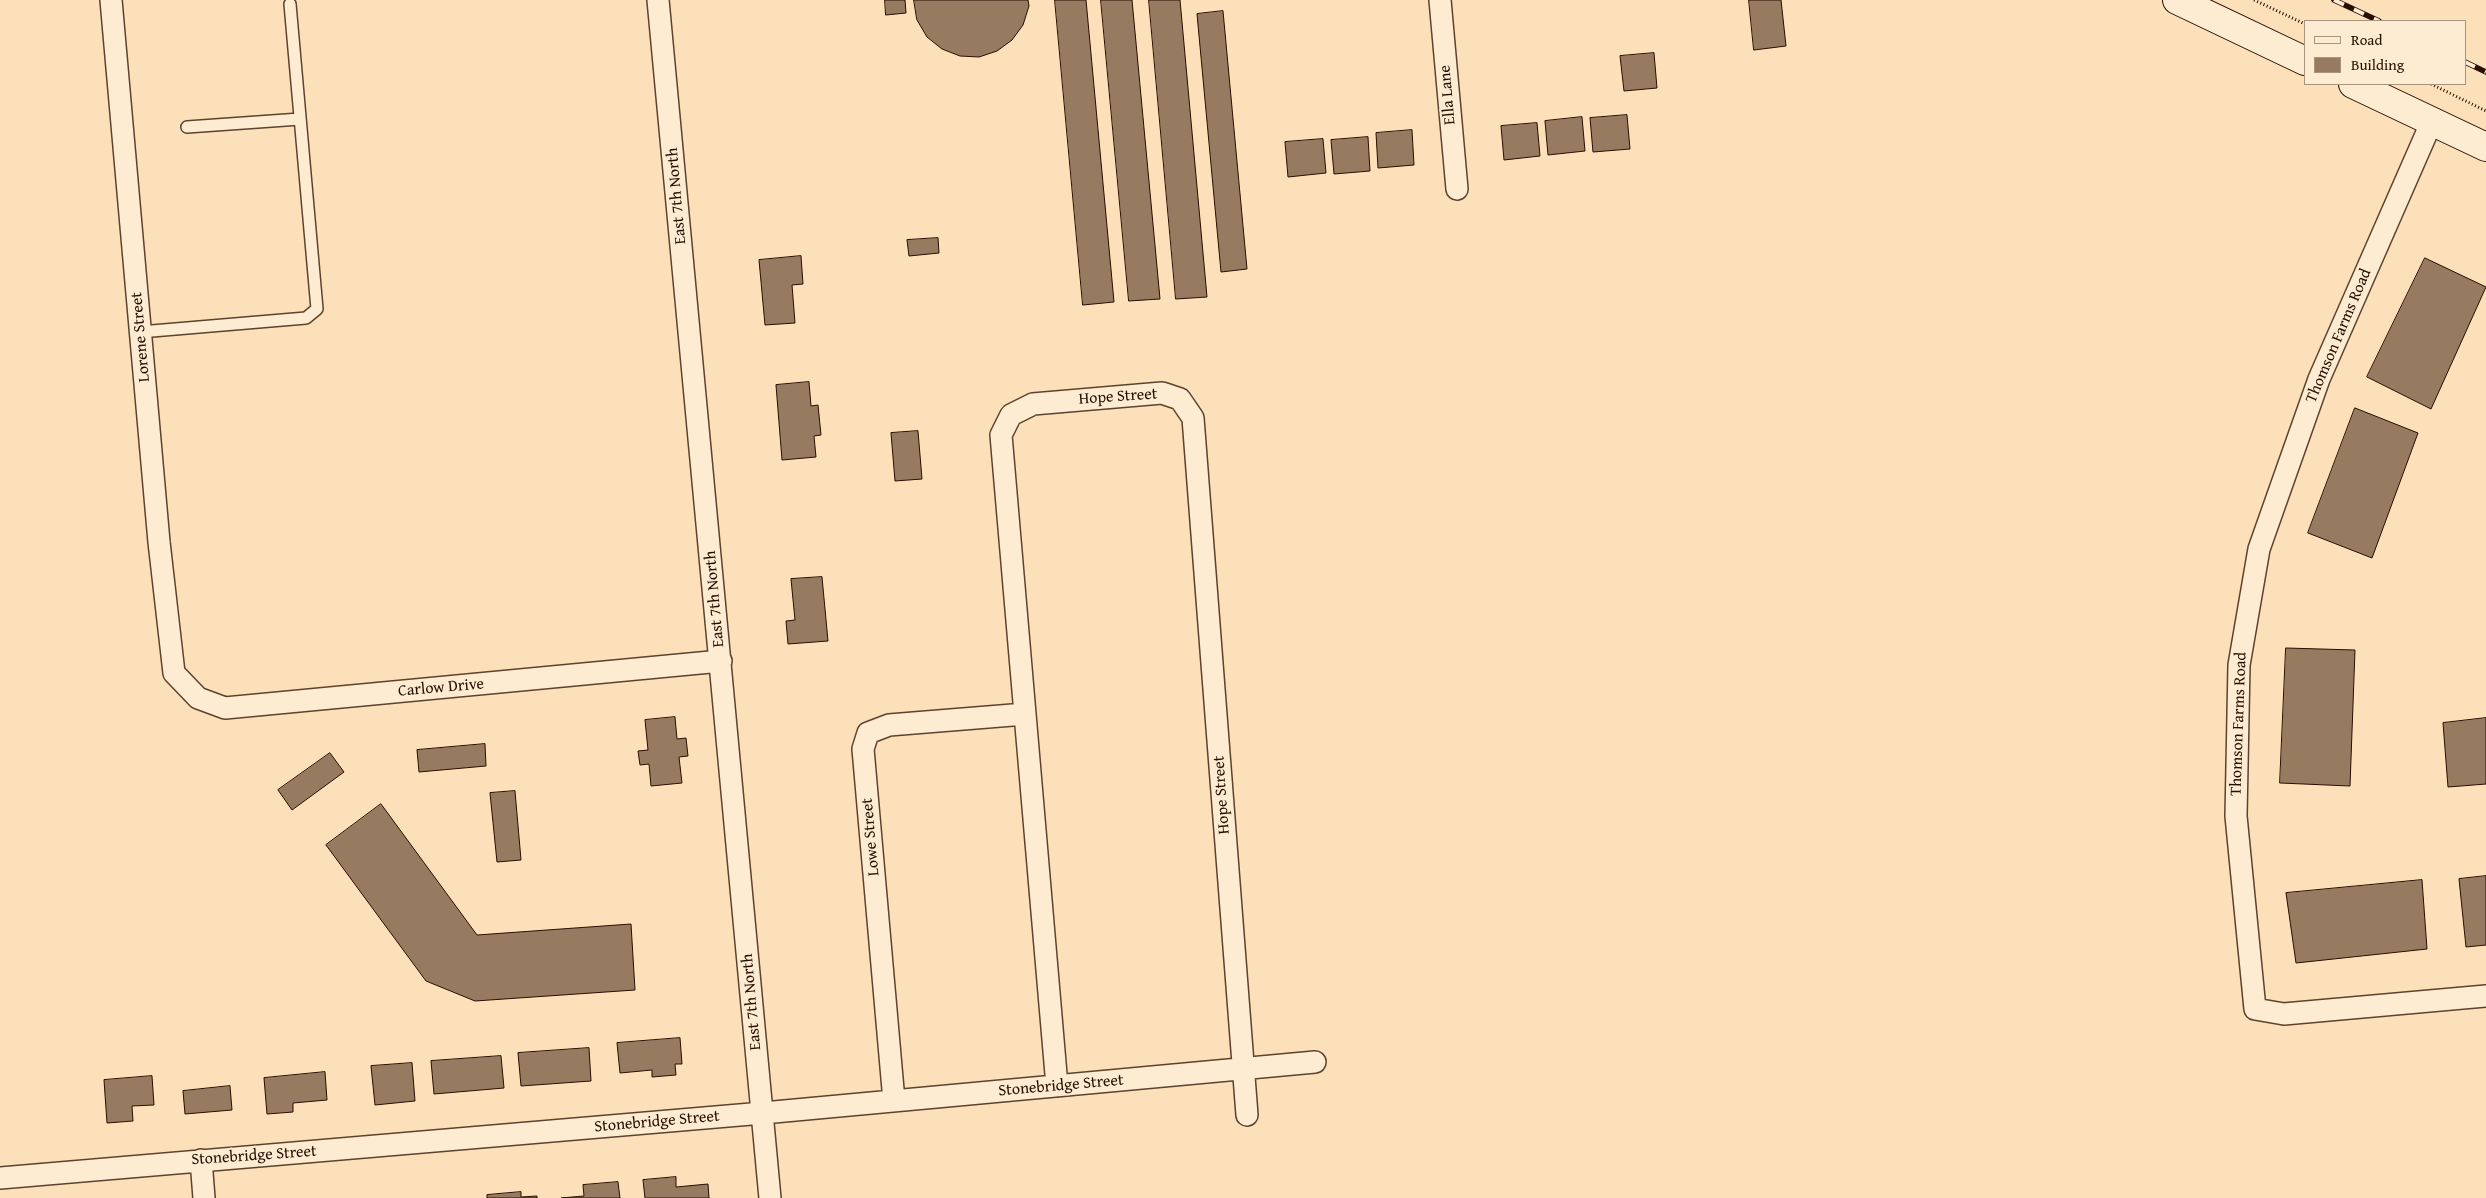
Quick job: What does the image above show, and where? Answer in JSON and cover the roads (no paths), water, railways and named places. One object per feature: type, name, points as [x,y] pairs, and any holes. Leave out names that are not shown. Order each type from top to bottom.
[{"type":"main road","points":[[2177,0],[2304,61]]},
{"type":"main road","points":[[2355,85],[2486,147]]},
{"type":"street","name":"Lorene Street","points":[[111,0],[159,542],[174,673]]},
{"type":"street","name":"East 7th North","points":[[658,0],[770,1198]]},
{"type":"street","name":"Ella Lane","points":[[1440,0],[1456,189]]},
{"type":"street","name":"Thomson Farms Road","points":[[2432,121],[2319,379],[2259,549],[2239,665],[2236,816],[2254,1010],[2284,1014],[2486,996]]},
{"type":"street","name":"Hope Street","points":[[1057,1086],[1001,434],[1011,415],[1033,404],[1162,393],[1180,399],[1193,418],[1247,1115]]},
{"type":"street","name":"Carlow Drive","points":[[174,673],[198,698],[225,708],[721,661]]},
{"type":"street","name":"Lowe Street","points":[[894,1101],[863,749],[868,733],[889,725],[1025,714]]},
{"type":"street","name":"Stonebridge Street","points":[[0,1178],[763,1113],[1314,1062]]},
{"type":"street","points":[[201,1160],[204,1198]]},
{"type":"lane","points":[[140,332],[306,318],[317,309],[290,4]]},
{"type":"lane","points":[[187,127],[300,119]]},
{"type":"railway","points":[[2334,0],[2377,20]]},
{"type":"railway","points":[[2466,62],[2486,72]]}]
